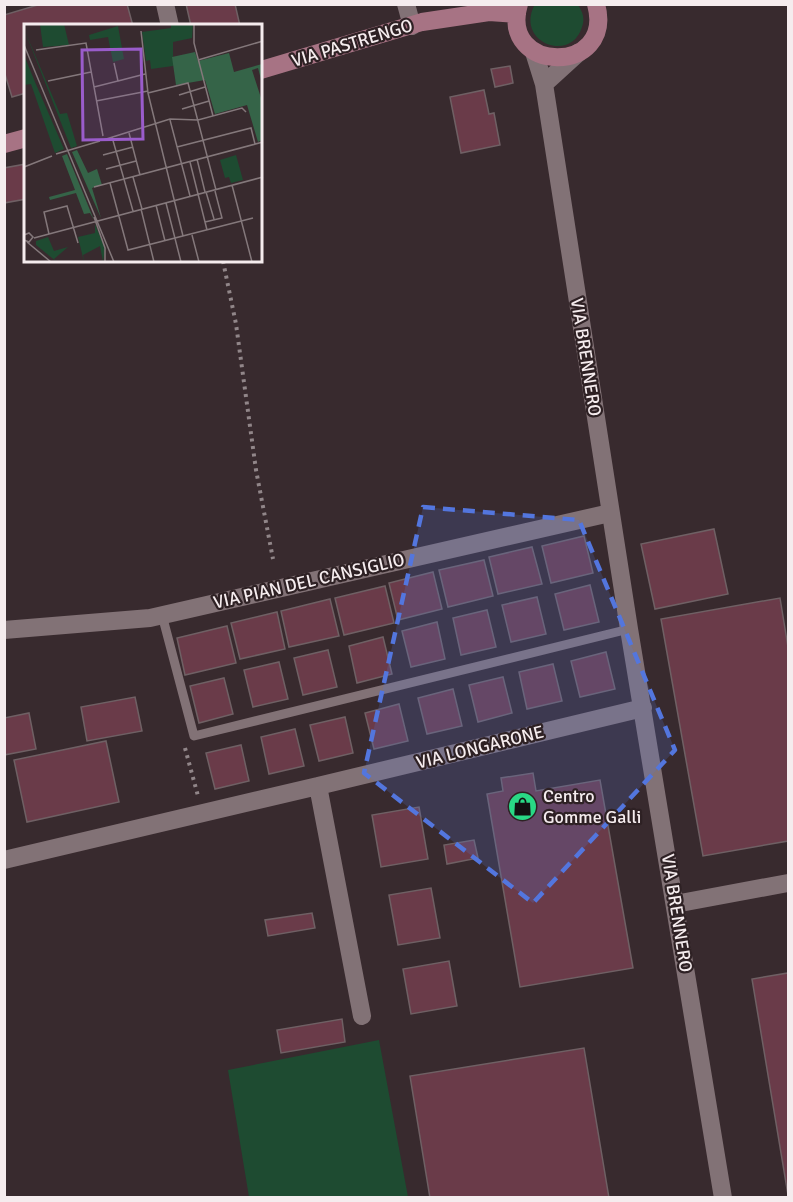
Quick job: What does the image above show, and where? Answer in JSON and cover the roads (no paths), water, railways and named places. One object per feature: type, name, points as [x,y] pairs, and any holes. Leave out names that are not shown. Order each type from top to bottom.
[{"type":"street","points":[[165,4],[170,24]]},
{"type":"street","points":[[406,4],[412,26]]},
{"type":"street","name":"VIA PASTRENGO","points":[[444,18],[483,4]]},
{"type":"street","points":[[518,9],[519,30],[525,43],[534,52],[547,58],[565,58],[578,54]]},
{"type":"street","name":"VIA PASTRENGO","points":[[262,70],[422,22],[518,9]]},
{"type":"street","points":[[544,84],[586,48],[594,36],[599,10]]},
{"type":"street","name":"VIA BRENNERO","points":[[534,52],[544,84],[610,513],[723,1197]]},
{"type":"street","points":[[4,144],[24,139]]},
{"type":"street","name":"VIA PIAN DEL CANSIGLIO","points":[[4,630],[140,619],[162,615],[610,513]]},
{"type":"street","name":"VIA LONGARONE","points":[[4,860],[643,708]]},
{"type":"street","points":[[318,786],[362,1016]]},
{"type":"street","points":[[675,904],[789,883]]},
{"type":"lane","points":[[162,615],[194,736],[629,629]]},
{"type":"place","name":"Centro Gomme Galli","points":[[522,806]]}]
